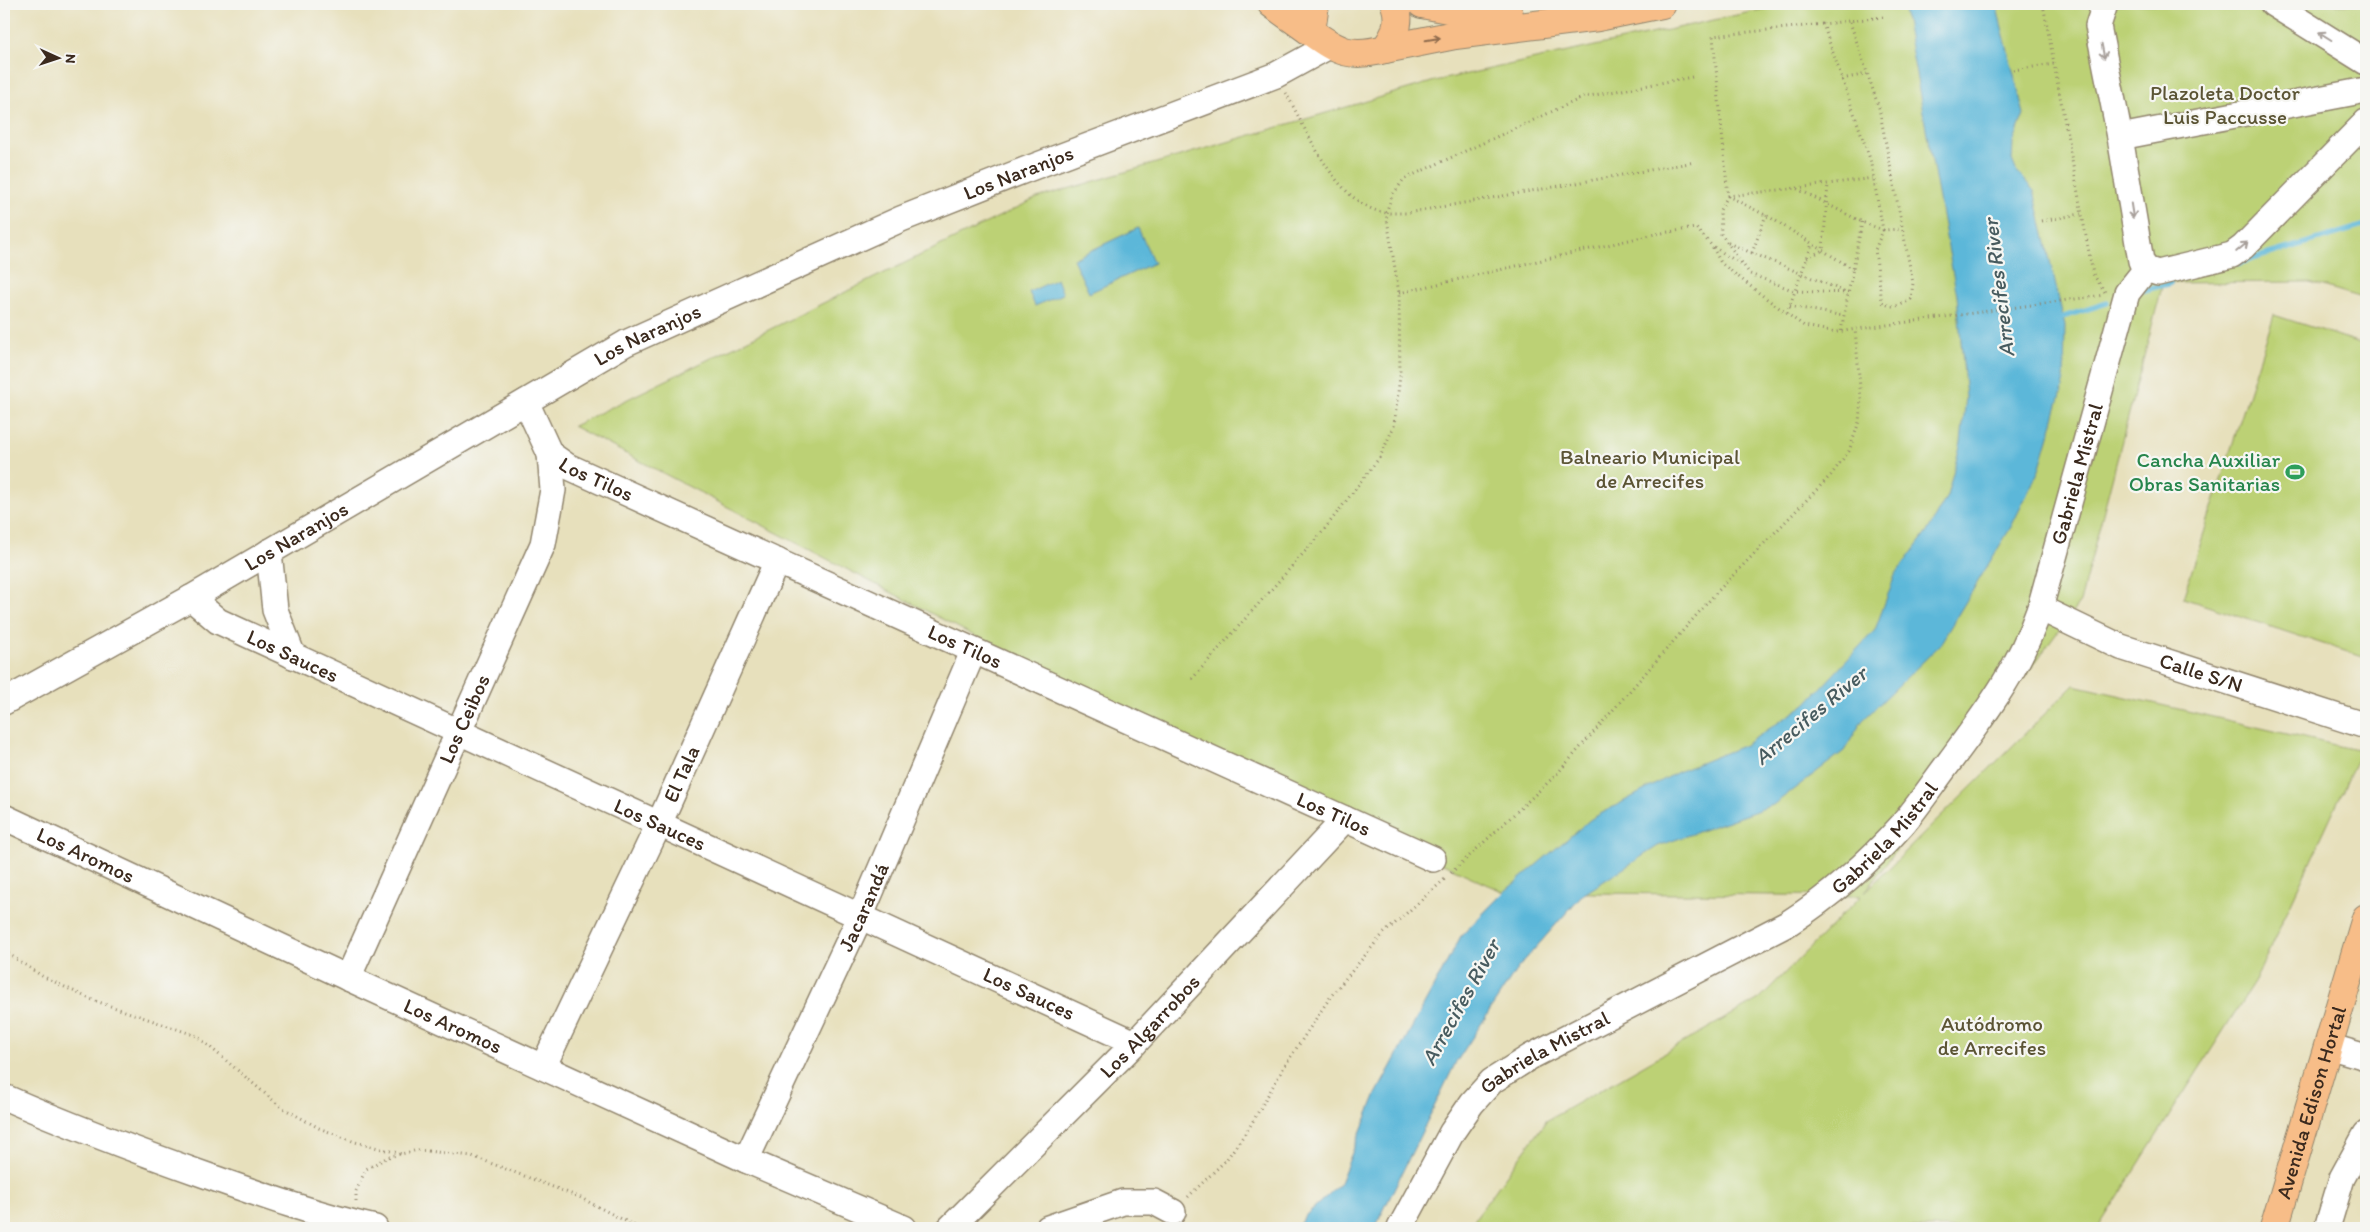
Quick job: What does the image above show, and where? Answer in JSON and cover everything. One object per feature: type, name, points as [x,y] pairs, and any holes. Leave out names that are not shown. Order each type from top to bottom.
[{"type":"main road","points":[[1272,4],[1320,39],[1346,53],[1374,52],[1461,34],[1598,17],[1662,4]]},
{"type":"main road","points":[[1315,4],[1320,39]]},
{"type":"main road","points":[[1385,49],[1394,38],[1398,25],[1398,12],[1394,4]]},
{"type":"main road","points":[[1422,4],[1469,13],[1533,17],[1598,17]]},
{"type":"main road","name":"Avenida Edison Hortal","points":[[2274,1228],[2366,918]]},
{"type":"street","points":[[2105,4],[2098,26],[2120,137],[2141,261],[2146,269],[2158,273],[2232,255],[2243,247],[2366,122]]},
{"type":"street","points":[[2273,4],[2366,62]]},
{"type":"street","name":"Los Naranjos","points":[[4,702],[191,598],[626,343],[901,219],[1276,75],[1320,39]]},
{"type":"street","points":[[2120,137],[2366,90]]},
{"type":"street","name":"Gabriela Mistral","points":[[1400,1228],[1452,1132],[1492,1081],[1530,1057],[1788,924],[1815,906],[1902,824],[1991,707],[2028,642],[2040,608],[2127,293],[2146,269]]},
{"type":"street","name":"Los Tilos","points":[[526,402],[550,454],[567,466],[1433,859]]},
{"type":"street","name":"Los Ceibos","points":[[348,978],[543,544],[553,490],[550,454]]},
{"type":"street","points":[[269,552],[275,610],[293,656]]},
{"type":"street","name":"El Tala","points":[[543,1067],[659,824],[777,561]]},
{"type":"street","name":"Los Sauces","points":[[191,598],[218,621],[458,734],[861,915],[1134,1043]]},
{"type":"street","name":"Calle S/N","points":[[2040,608],[2121,647],[2366,726]]},
{"type":"street","name":"Jacarandá","points":[[746,1160],[861,915],[974,652]]},
{"type":"street","name":"Los Aromos","points":[[4,816],[348,978],[746,1160],[904,1228]]},
{"type":"street","name":"Los Algarrobos","points":[[950,1228],[1134,1043],[1345,819]]},
{"type":"street","points":[[2328,1046],[2366,1057]]},
{"type":"street","points":[[4,1097],[137,1151],[308,1210],[366,1226]]},
{"type":"street","points":[[2327,1228],[2342,1178],[2366,1134]]},
{"type":"street","points":[[1048,1228],[1123,1202],[1154,1202],[1173,1212]]},
{"type":"path","points":[[1399,293],[1655,234],[1696,228],[1712,246],[1721,262],[1804,326],[1841,331],[2107,294],[2092,274],[2043,4]]},
{"type":"path","points":[[1848,293],[1795,291],[1750,274],[1721,234],[1720,210],[1728,196],[1713,36],[1883,17]]},
{"type":"path","points":[[1823,24],[1870,159],[1883,230],[1876,250],[1882,302],[1888,306],[1898,306],[1911,299],[1913,283],[1879,108],[1850,22]]},
{"type":"path","points":[[2013,70],[2054,64]]},
{"type":"path","points":[[1842,79],[1867,74]]},
{"type":"path","points":[[1276,75],[1328,168],[1344,190],[1372,208],[1386,213],[1407,213],[1695,162]]},
{"type":"path","points":[[1192,679],[1323,532],[1380,457],[1394,426],[1400,376],[1399,293],[1386,213],[1392,196],[1404,179],[1584,97],[1692,78]]},
{"type":"path","points":[[1728,196],[1873,178]]},
{"type":"path","points":[[1823,250],[1828,184]]},
{"type":"path","points":[[1796,188],[1862,222],[1883,230],[1902,229]]},
{"type":"path","points":[[1728,196],[1766,215],[1853,269]]},
{"type":"path","points":[[2041,221],[2081,214]]},
{"type":"path","points":[[1752,253],[1766,215]]},
{"type":"path","points":[[1841,331],[1862,222]]},
{"type":"path","points":[[1728,243],[1848,293]]},
{"type":"path","points":[[1787,314],[1812,244]]},
{"type":"path","points":[[1712,246],[1745,267]]},
{"type":"path","points":[[1807,258],[1823,250]]},
{"type":"path","points":[[1790,306],[1844,316]]},
{"type":"path","points":[[1173,1212],[1226,1160],[1249,1128],[1284,1067],[1331,996],[1383,934],[1480,847],[1556,775],[1715,594],[1831,475],[1849,451],[1859,422],[1861,399],[1855,329]]},
{"type":"path","points":[[4,951],[42,976],[90,998],[197,1036],[281,1107],[319,1128],[355,1142],[402,1154]]},
{"type":"path","points":[[366,1226],[356,1191],[366,1169],[388,1157],[418,1150],[472,1156],[580,1197],[639,1228]]},
{"type":"green space","name":"Balneario Municipal de Arrecifes","points":[[1787,4],[2366,4],[2366,299],[2310,282],[2163,283],[2080,602],[1865,892],[2074,685],[2361,751],[2255,981],[2098,1228],[1468,1228],[1546,1121],[1759,999],[1861,896],[1504,892],[1175,741],[573,426],[1037,198],[1435,81]]},
{"type":"green space","name":"Cancha Auxiliar Obras Sanitarias","points":[[2274,315],[2366,345],[2366,658],[2183,598]]},
{"type":"water","name":"Arrecifes River","points":[[1903,4],[1996,4],[2024,114],[2013,143],[2012,160],[2016,170],[2034,191],[2065,325],[2064,384],[2039,470],[2011,527],[1939,646],[1862,721],[1844,751],[1773,805],[1658,846],[1581,896],[1517,969],[1455,1064],[1375,1228],[1296,1228],[1307,1214],[1339,1185],[1375,1096],[1461,936],[1504,892],[1591,819],[1678,772],[1745,745],[1806,704],[1875,630],[1895,575],[1927,532],[1947,496],[1961,442],[1966,397],[1957,296]]},
{"type":"water","points":[[1138,228],[1154,263],[1089,293],[1073,259]]},
{"type":"water","points":[[1057,279],[1063,294],[1035,306],[1029,292]]},
{"type":"waterway","points":[[2239,263],[2366,225]]},
{"type":"waterway","points":[[2145,290],[2170,283]]},
{"type":"waterway","points":[[2063,317],[2107,303]]},
{"type":"place","name":"Cancha Auxiliar Obras Sanitarias","points":[[2295,472]]},
{"type":"park label","name":"Plazoleta Doctor Luis Paccusse","points":[[2225,105]]},
{"type":"park label","name":"Autódromo de Arrecifes","points":[[1992,1036]]}]
